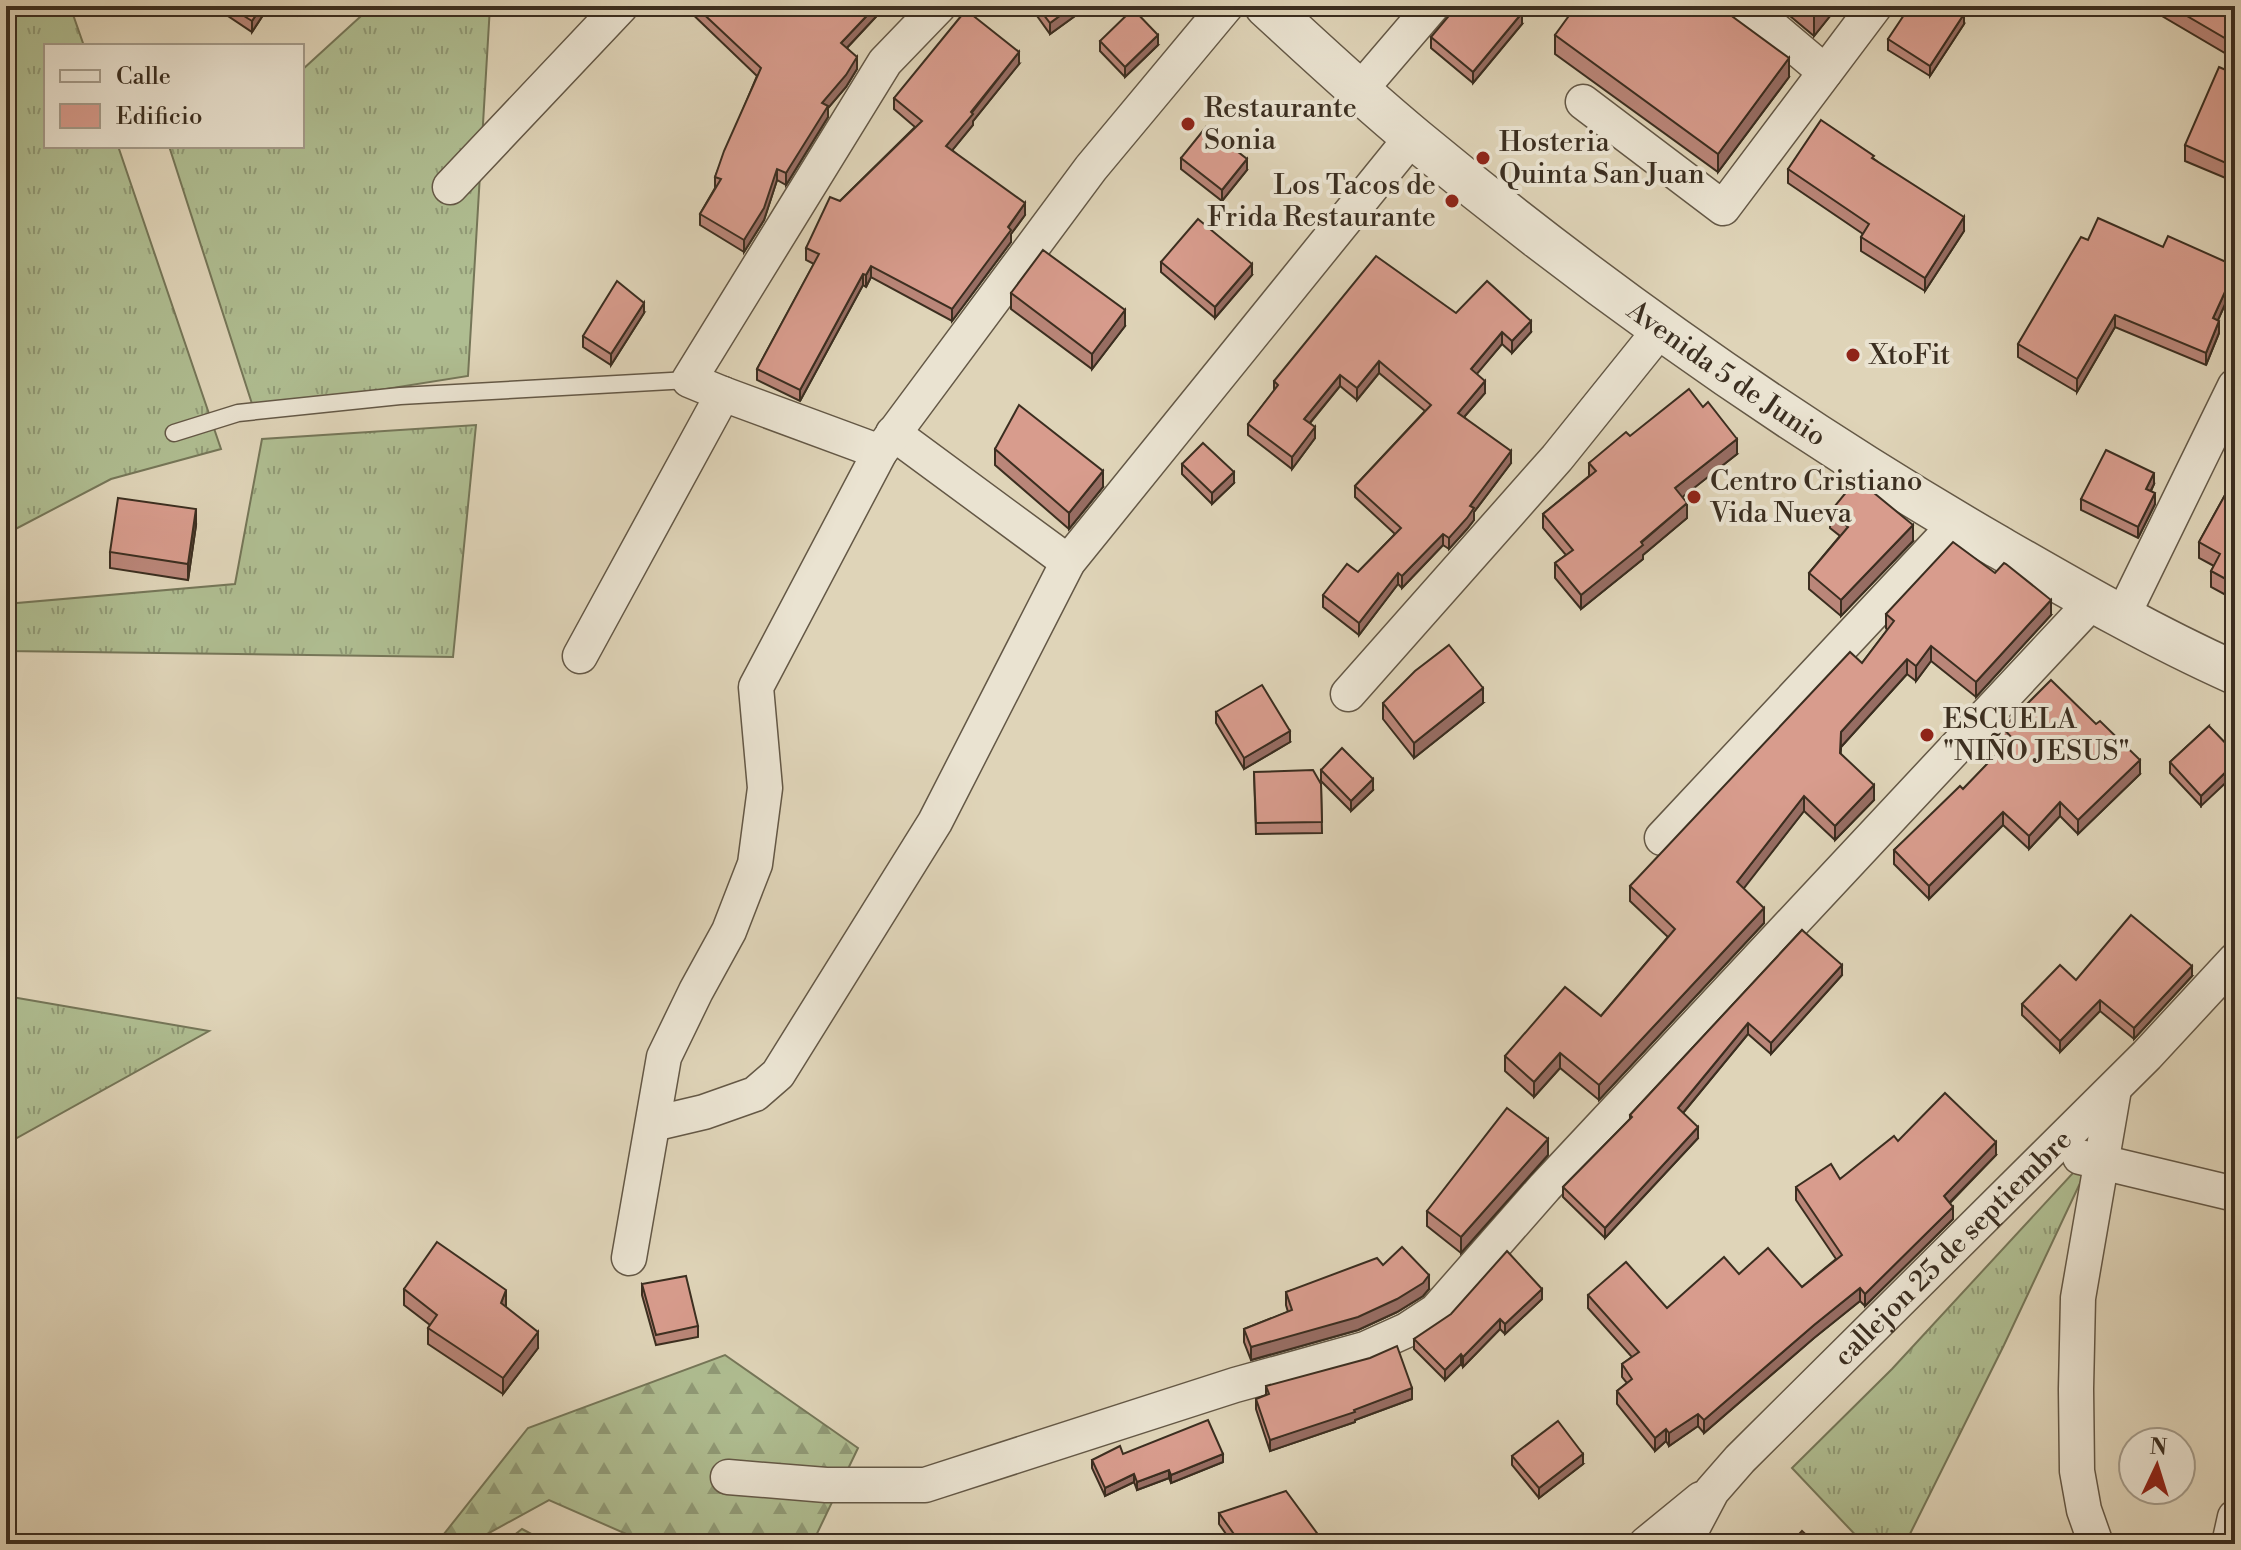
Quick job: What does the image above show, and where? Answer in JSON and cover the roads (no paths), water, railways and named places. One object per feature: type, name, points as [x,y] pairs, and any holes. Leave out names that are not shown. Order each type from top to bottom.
[{"type":"street","points":[[450,187],[621,6]]},
{"type":"street","points":[[939,6],[885,62],[689,380],[723,394],[887,442],[1068,562]]},
{"type":"street","points":[[629,1258],[664,1057],[729,931],[755,864],[765,788],[756,687],[887,442],[1091,168],[1226,6]]},
{"type":"street","name":"Avenida 5 de Junio","points":[[1266,6],[1412,137],[1559,255],[1660,330],[1865,467],[1957,523],[2107,609],[2235,673]]},
{"type":"street","points":[[1360,90],[1432,6]]},
{"type":"street","points":[[1747,6],[1825,72]]},
{"type":"street","points":[[1583,102],[1723,208],[1875,6]]},
{"type":"street","points":[[653,1124],[704,1112],[755,1094],[778,1074],[935,822],[1068,562],[1412,137]]},
{"type":"street","points":[[1348,694],[1557,458],[1660,330]]},
{"type":"street","points":[[728,1477],[826,1485],[925,1485],[1235,1385],[1365,1349],[1407,1330],[1436,1311],[1545,1187],[2107,609],[2235,386]]},
{"type":"street","points":[[580,656],[723,394]]},
{"type":"street","points":[[1662,838],[1957,523]]},
{"type":"street","name":"callejon 25 de septiembre","points":[[1684,1544],[1712,1491],[1751,1448],[2114,1089],[2235,960]]},
{"type":"street","points":[[2096,1544],[2084,1510],[2077,1471],[2078,1298],[2114,1089]]},
{"type":"street","points":[[2053,1150],[2235,1194]]},
{"type":"street","points":[[1646,1544],[1712,1491]]},
{"type":"street","points":[[2229,1544],[2235,1517]]},
{"type":"lane","points":[[174,433],[238,413],[400,396],[689,380]]},
{"type":"place","name":"Restaurante Sonia","points":[[1188,124]]},
{"type":"place","name":"Hosteria Quinta San Juan","points":[[1483,158]]},
{"type":"place","name":"Los Tacos de Frida Restaurante","points":[[1452,201]]},
{"type":"place","name":"XtoFit","points":[[1853,355]]},
{"type":"place","name":"Centro Cristiano Vida Nueva","points":[[1694,497]]},
{"type":"place","name":"ESCUELA \"NIÑO JESUS\"","points":[[1927,735]]}]
